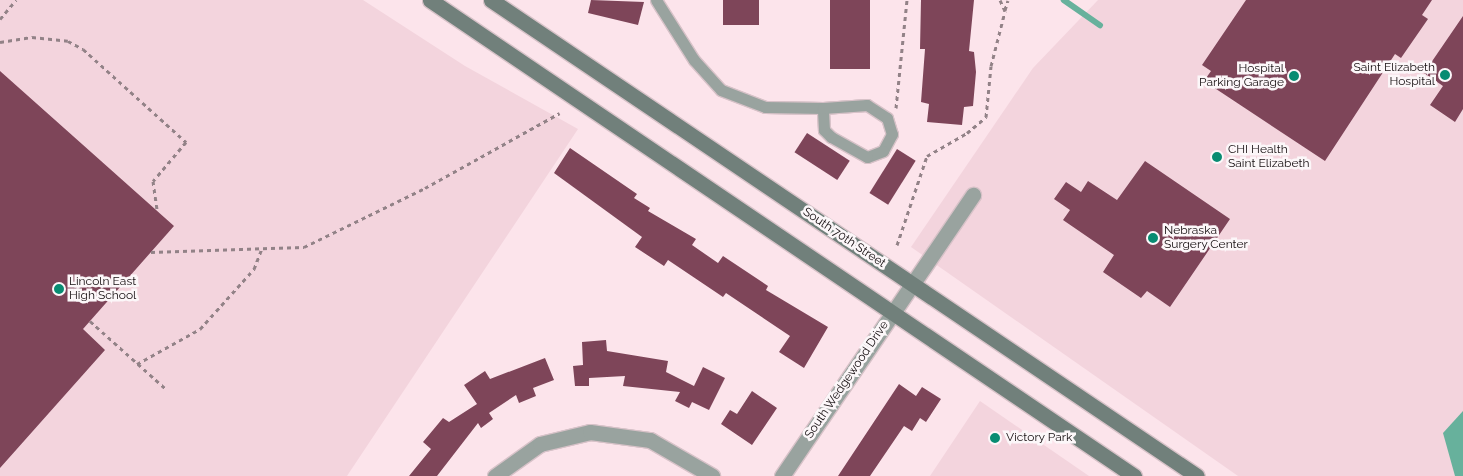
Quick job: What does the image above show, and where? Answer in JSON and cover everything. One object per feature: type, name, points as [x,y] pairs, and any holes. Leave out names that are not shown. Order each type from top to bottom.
[{"type":"main road","points":[[430,0],[1134,476]]},
{"type":"main road","name":"South 70th Street","points":[[491,0],[1197,476]]},
{"type":"street","name":"South Wedgewood Drive","points":[[782,476],[973,195]]},
{"type":"street","points":[[495,476],[540,444],[590,432],[650,440],[712,476]]},
{"type":"lane","points":[[656,0],[694,60],[721,90],[765,107],[873,107],[891,125],[889,144],[876,156],[860,156],[824,130],[823,108]]},
{"type":"path","points":[[0,19],[16,0]]},
{"type":"path","points":[[896,109],[907,0]]},
{"type":"path","points":[[1000,0],[1005,11]]},
{"type":"path","points":[[897,246],[927,156],[967,133],[986,117],[992,57],[1008,0]]},
{"type":"path","points":[[0,42],[32,37],[68,40],[83,48],[186,142],[153,180],[157,211]]},
{"type":"path","points":[[151,252],[304,247],[411,196],[560,113]]},
{"type":"path","points":[[137,364],[200,329],[254,269],[262,248]]},
{"type":"path","points":[[90,321],[165,388]]},
{"type":"shaded area","name":"Lincoln East High School","points":[[0,0],[363,0],[465,66],[578,129],[347,476],[0,476]]},
{"type":"shaded area","name":"CHI Health Saint Elizabeth","points":[[1098,0],[1463,0],[1463,476],[1238,476],[911,247],[1033,68]]},
{"type":"shaded area","name":"Victory Park","points":[[980,401],[1089,476],[930,476]]},
{"type":"shaded area","points":[[1463,411],[1463,476],[1455,476],[1443,433]]},
{"type":"building","points":[[591,0],[644,2],[638,25],[588,13]]},
{"type":"building","points":[[723,0],[759,0],[759,25],[723,25]]},
{"type":"building","points":[[830,0],[870,0],[870,69],[830,69]]},
{"type":"building","points":[[921,0],[974,0],[969,51],[974,52],[976,72],[973,106],[964,107],[962,125],[927,122],[929,104],[921,102],[925,49],[920,49]]},
{"type":"building","name":"Hospital Parking Garage","points":[[1246,0],[1432,0],[1422,15],[1428,19],[1401,58],[1395,54],[1325,161],[1204,81],[1211,71],[1202,65]]},
{"type":"building","name":"Saint Elizabeth Hospital","points":[[1463,16],[1463,109],[1455,122],[1430,105],[1443,86],[1424,73]]},
{"type":"building","name":"Lincoln East High School","points":[[0,71],[174,226],[83,329],[105,350],[0,468]]},
{"type":"building","points":[[807,133],[850,161],[837,180],[794,152]]},
{"type":"building","points":[[570,148],[637,194],[634,198],[650,208],[648,211],[696,239],[692,245],[718,263],[723,256],[768,286],[766,290],[828,327],[804,368],[779,352],[790,336],[726,293],[723,297],[668,260],[664,266],[635,247],[642,237],[554,173]]},
{"type":"building","points":[[897,149],[916,161],[888,205],[869,193]]},
{"type":"building","name":"Nebraska Surgery Center","points":[[1145,161],[1230,219],[1170,307],[1147,291],[1141,298],[1103,272],[1114,255],[1063,220],[1070,210],[1054,199],[1066,182],[1081,192],[1088,181],[1117,200]]},
{"type":"building","points":[[606,340],[607,351],[668,361],[666,372],[694,386],[703,367],[725,378],[709,410],[692,402],[689,408],[675,401],[680,392],[623,386],[625,376],[589,378],[589,386],[575,386],[573,366],[583,365],[582,342]]},
{"type":"building","points":[[545,358],[554,380],[533,388],[536,396],[519,403],[516,395],[489,413],[493,419],[481,428],[478,423],[437,476],[409,476],[431,449],[423,442],[443,418],[449,422],[477,404],[464,385],[485,371],[490,379]]},
{"type":"building","points":[[899,384],[916,396],[922,387],[941,399],[926,422],[920,418],[912,431],[904,426],[870,476],[838,476]]},
{"type":"building","points":[[752,391],[777,408],[752,445],[721,424],[730,410],[737,414]]},
{"type":"waterway","points":[[1064,0],[1100,25]]},
{"type":"place","name":"Saint Elizabeth Hospital","points":[[1445,75]]},
{"type":"place","name":"Hospital Parking Garage","points":[[1294,76]]},
{"type":"place","name":"CHI Health Saint Elizabeth","points":[[1217,157]]},
{"type":"place","name":"Nebraska Surgery Center","points":[[1153,238]]},
{"type":"place","name":"Lincoln East High School","points":[[59,289]]},
{"type":"place","name":"Victory Park","points":[[995,438]]}]
